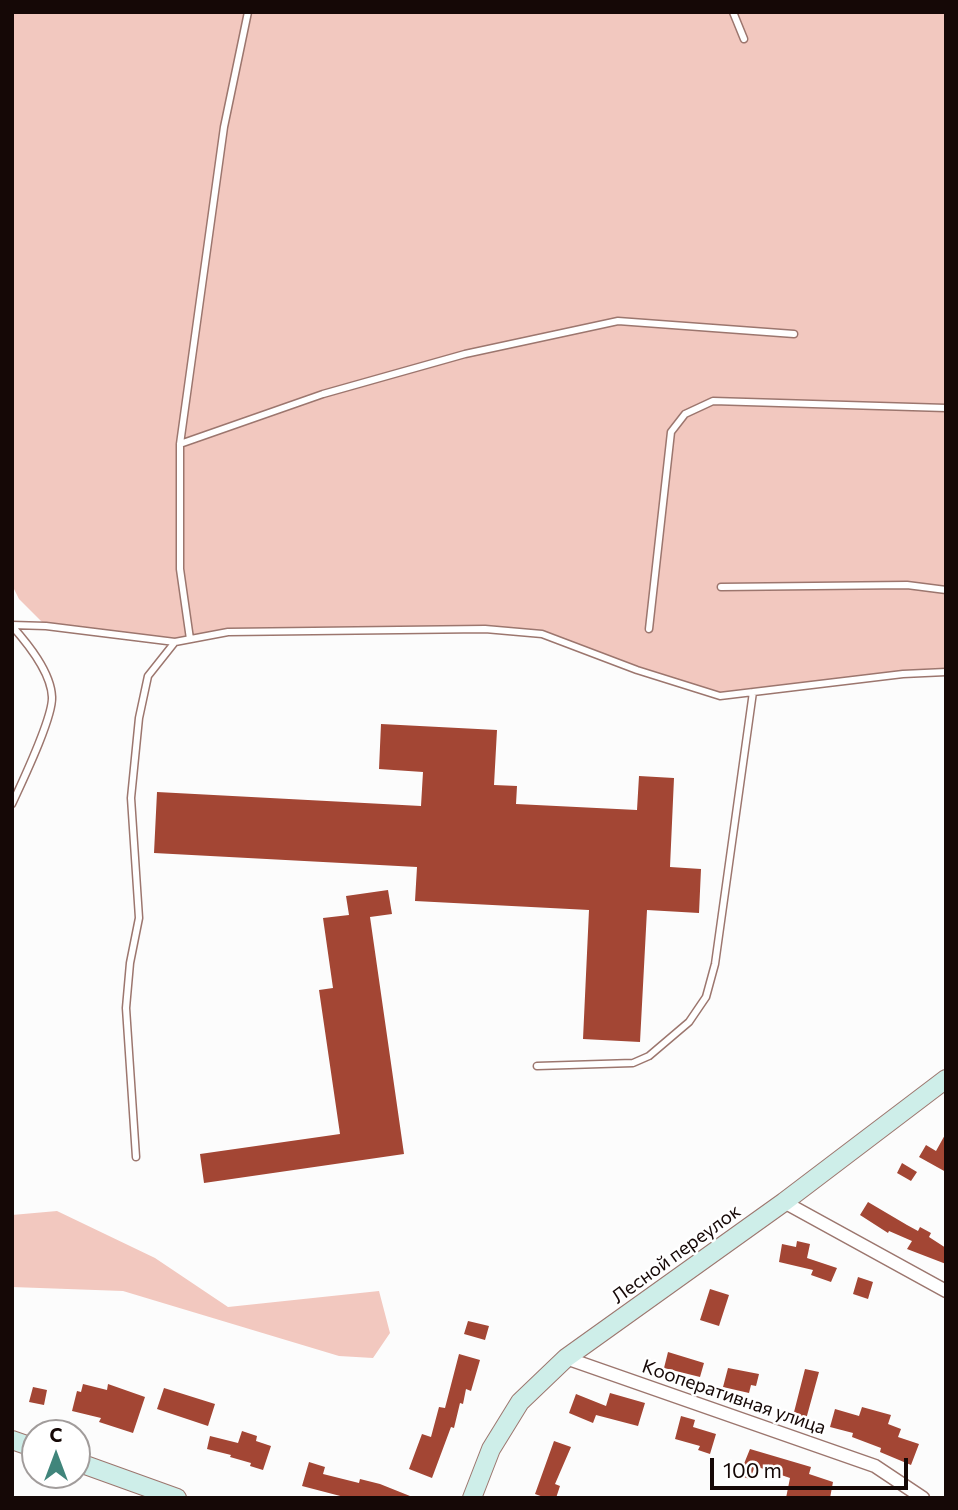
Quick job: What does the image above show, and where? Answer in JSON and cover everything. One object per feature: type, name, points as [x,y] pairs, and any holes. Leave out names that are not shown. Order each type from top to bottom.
[{"type":"main road","name":"Лесной переулок","points":[[472,1498],[491,1450],[520,1402],[566,1358],[784,1202],[946,1079]]},
{"type":"main road","points":[[91,1467],[177,1498]]},
{"type":"street","points":[[784,1202],[946,1291]]},
{"type":"street","name":"Кооперативная улица","points":[[566,1358],[875,1466],[923,1498]]},
{"type":"lane","points":[[190,639],[180,569],[180,444],[224,127],[248,12]]},
{"type":"lane","points":[[733,12],[744,39]]},
{"type":"lane","points":[[180,444],[336,390],[465,355],[618,321],[793,334]]},
{"type":"lane","points":[[649,629],[671,432],[685,414],[713,401],[946,408]]},
{"type":"lane","points":[[721,587],[907,585],[946,590]]},
{"type":"lane","points":[[12,626],[46,626],[175,642],[228,632],[485,628],[542,634],[637,670],[720,696],[903,674],[946,672]]},
{"type":"lane","points":[[12,626],[46,676],[52,697],[46,722],[12,804]]},
{"type":"lane","points":[[136,1157],[126,1008],[130,963],[139,918],[131,798],[139,718],[148,676],[175,642]]},
{"type":"lane","points":[[537,1066],[633,1063],[649,1055],[690,1022],[706,997],[715,964],[752,692]]},
{"type":"shaded area","points":[[12,12],[946,12],[946,672],[720,696],[637,670],[542,634],[485,629],[228,632],[175,642],[46,626],[19,599],[12,585]]},
{"type":"shaded area","points":[[57,1211],[155,1258],[228,1307],[379,1291],[390,1333],[373,1358],[339,1356],[123,1291],[12,1287],[12,1215]]},
{"type":"building","points":[[381,724],[497,730],[494,785],[517,786],[516,804],[637,810],[639,776],[674,778],[670,867],[701,869],[699,913],[647,910],[640,1042],[583,1039],[589,910],[415,901],[417,867],[154,853],[157,792],[421,806],[423,772],[379,769]]},
{"type":"building","points":[[388,890],[392,914],[370,917],[404,1154],[204,1183],[200,1154],[340,1134],[319,990],[333,988],[323,918],[349,915],[346,896]]},
{"type":"building","points":[[946,1133],[946,1172],[919,1157],[926,1145],[936,1151]]},
{"type":"building","points":[[902,1163],[917,1172],[911,1181],[897,1173]]},
{"type":"building","points":[[868,1202],[918,1231],[920,1227],[931,1233],[929,1237],[946,1248],[946,1264],[907,1249],[912,1241],[889,1231],[888,1233],[860,1215]]},
{"type":"building","points":[[797,1241],[810,1244],[807,1258],[837,1268],[831,1282],[811,1275],[813,1270],[779,1262],[782,1244],[796,1247]]},
{"type":"building","points":[[858,1277],[873,1282],[868,1299],[853,1294]]},
{"type":"building","points":[[710,1289],[729,1295],[719,1326],[700,1320]]},
{"type":"building","points":[[468,1321],[489,1326],[485,1340],[464,1334]]},
{"type":"building","points":[[668,1352],[704,1363],[700,1377],[664,1368]]},
{"type":"building","points":[[459,1354],[480,1360],[471,1391],[466,1389],[454,1428],[451,1427],[432,1478],[409,1469],[422,1434],[431,1437],[439,1407],[445,1408]]},
{"type":"building","points":[[728,1368],[759,1374],[756,1386],[751,1385],[749,1393],[723,1387]]},
{"type":"building","points":[[805,1369],[819,1372],[805,1423],[792,1420]]},
{"type":"building","points":[[83,1384],[107,1390],[108,1384],[145,1397],[133,1433],[99,1422],[101,1418],[72,1411],[77,1391],[81,1392]]},
{"type":"building","points":[[33,1387],[47,1390],[44,1405],[29,1402]]},
{"type":"building","points":[[164,1388],[215,1404],[208,1426],[157,1409]]},
{"type":"building","points":[[610,1393],[645,1403],[638,1426],[596,1415],[593,1423],[569,1413],[576,1394],[606,1406]]},
{"type":"building","points":[[862,1407],[891,1415],[888,1424],[901,1429],[898,1437],[919,1444],[911,1465],[880,1452],[881,1448],[852,1437],[853,1433],[830,1427],[835,1409],[859,1416]]},
{"type":"building","points":[[681,1416],[695,1420],[693,1427],[716,1434],[710,1454],[698,1450],[700,1446],[675,1439]]},
{"type":"building","points":[[242,1431],[257,1436],[256,1441],[271,1446],[263,1470],[250,1466],[251,1463],[230,1457],[231,1455],[207,1449],[210,1436],[238,1443]]},
{"type":"building","points":[[554,1441],[571,1447],[555,1484],[560,1486],[556,1498],[546,1498],[535,1494]]},
{"type":"building","points":[[750,1449],[811,1467],[809,1474],[833,1482],[830,1498],[786,1498],[790,1478],[755,1466],[750,1479],[739,1476]]},
{"type":"building","points":[[309,1462],[325,1467],[323,1474],[359,1483],[360,1479],[380,1484],[415,1498],[348,1498],[302,1486]]}]
